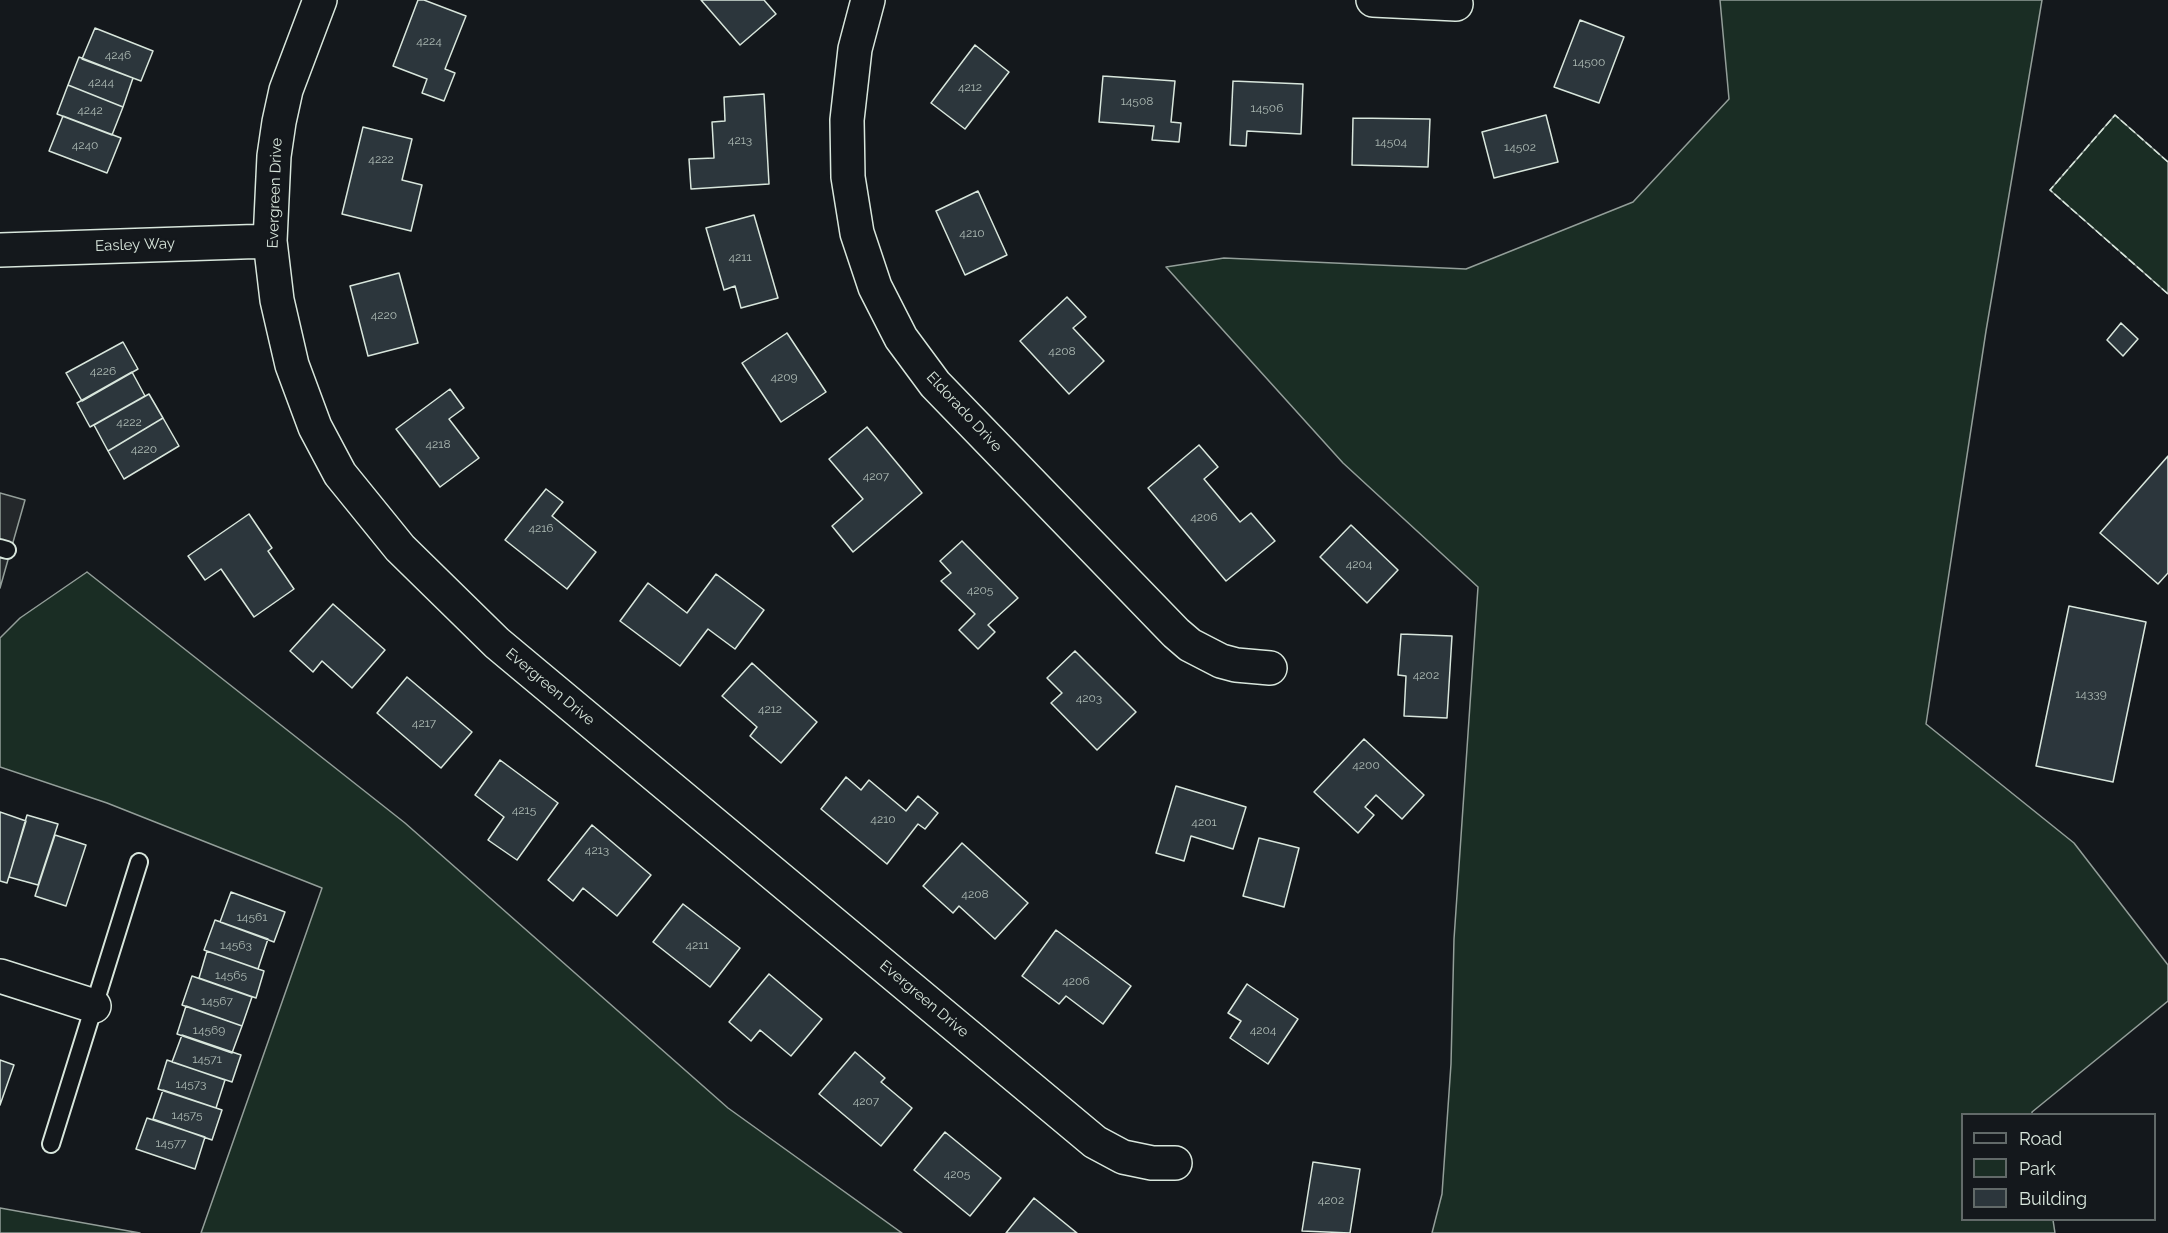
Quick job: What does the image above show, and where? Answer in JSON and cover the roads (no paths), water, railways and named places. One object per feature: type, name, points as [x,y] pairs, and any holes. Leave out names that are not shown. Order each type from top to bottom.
[{"type":"street","name":"Evergreen Drive","points":[[320,0],[286,90],[279,122],[274,156],[270,241],[277,300],[292,365],[315,427],[340,474],[408,556],[496,643],[1095,1142],[1123,1157],[1152,1163],[1175,1163]]},
{"type":"street","name":"Eldorado Drive","points":[[867,0],[855,49],[847,120],[848,177],[857,233],[875,287],[902,338],[935,384],[1176,633],[1190,645],[1221,662],[1270,668]]},
{"type":"street","points":[[1373,0],[1456,4]]},
{"type":"street","name":"Easley Way","points":[[0,250],[270,241]]},
{"type":"street","points":[[0,976],[94,1006]]},
{"type":"lane","points":[[51,1144],[139,862]]}]
